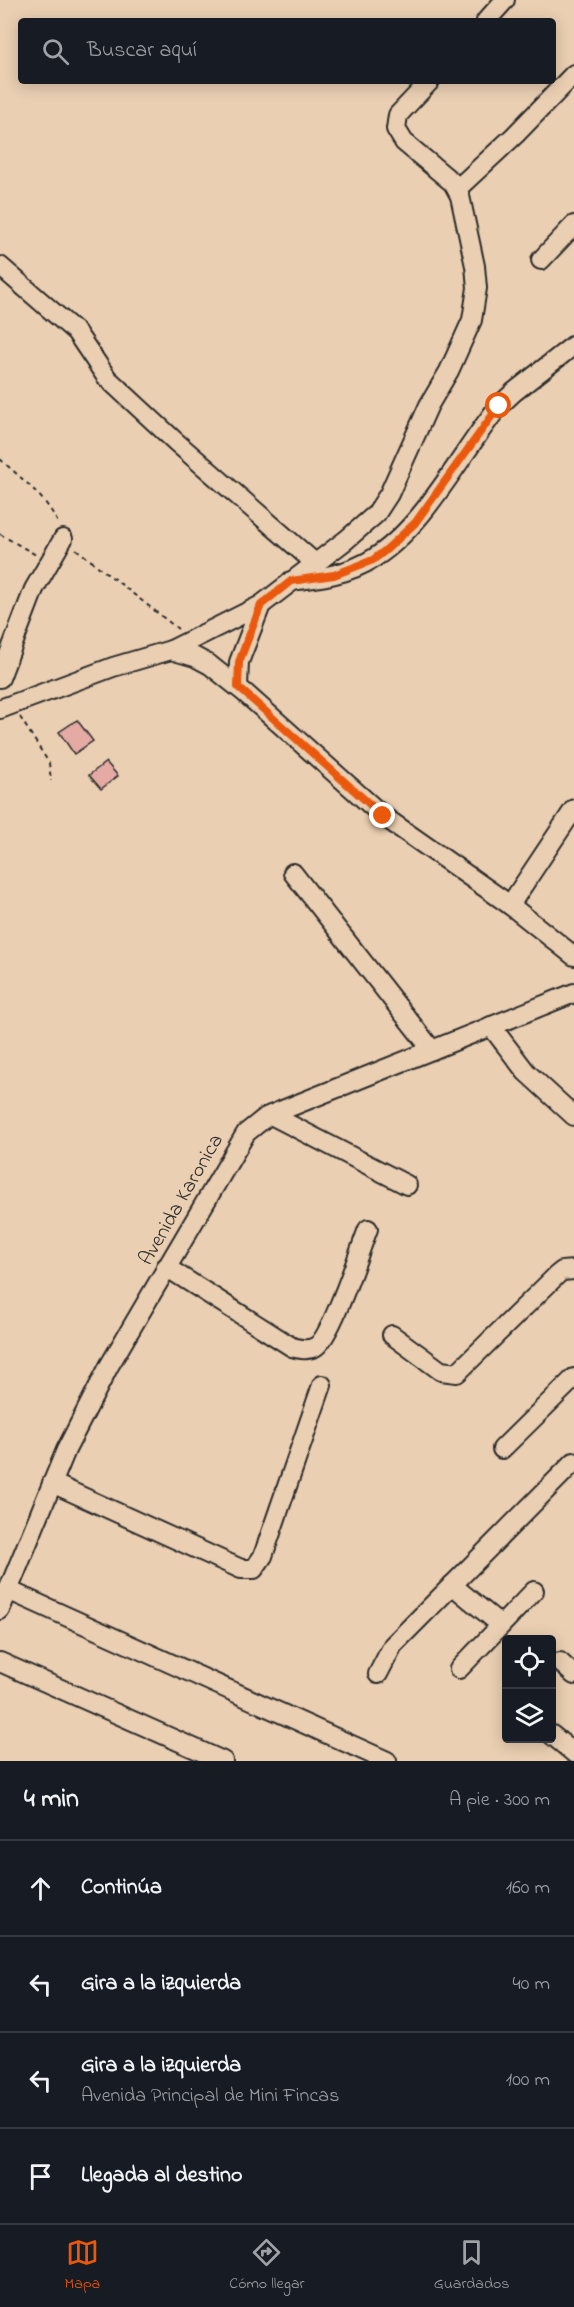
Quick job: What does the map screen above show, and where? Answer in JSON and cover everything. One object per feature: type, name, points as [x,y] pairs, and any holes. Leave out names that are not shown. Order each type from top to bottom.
[{"type":"street","points":[[489,18],[506,0]]},
{"type":"street","points":[[457,189],[515,135],[574,74]]},
{"type":"street","points":[[6,707],[113,667],[171,650],[261,605],[376,514],[389,494],[429,405],[449,370],[472,320],[476,301],[475,266],[457,189],[404,142],[396,129],[398,115],[427,84]]},
{"type":"street","points":[[541,260],[574,225]]},
{"type":"street","points":[[0,266],[76,332],[107,378],[176,442],[315,563]]},
{"type":"street","points":[[291,581],[334,575],[373,560],[387,549],[415,523],[499,406],[574,345]]},
{"type":"street","points":[[0,678],[34,589],[63,539]]},
{"type":"street","points":[[238,687],[239,662],[261,605]]},
{"type":"street","points":[[171,650],[195,657],[210,665],[238,687],[383,816],[510,905],[574,956]]},
{"type":"street","points":[[510,905],[574,809]]},
{"type":"street","points":[[293,873],[432,1050]]},
{"type":"street","name":"Avenida Karonica","points":[[0,1610],[66,1450],[109,1366],[237,1145],[255,1124],[271,1115],[574,993]]},
{"type":"street","points":[[491,1026],[526,1072],[574,1116]]},
{"type":"street","points":[[271,1115],[407,1185]]},
{"type":"street","points":[[166,1267],[292,1347],[308,1349],[320,1343],[330,1326],[368,1229]]},
{"type":"street","points":[[392,1335],[441,1371],[450,1374],[457,1373],[557,1275],[562,1271],[574,1270]]},
{"type":"street","points":[[502,1449],[574,1378]]},
{"type":"street","points":[[52,1483],[241,1569],[254,1569],[263,1556],[322,1385]]},
{"type":"street","points":[[378,1674],[393,1645],[574,1462]]},
{"type":"street","points":[[452,1585],[501,1625]]},
{"type":"street","points":[[8,1590],[387,1761]]},
{"type":"street","points":[[459,1669],[534,1591]]},
{"type":"street","points":[[0,1662],[223,1761]]},
{"type":"street","points":[[560,1662],[574,1675]]},
{"type":"street","points":[[556,1739],[574,1753]]},
{"type":"path","points":[[0,534],[49,563]]},
{"type":"path","points":[[133,594],[191,640]]},
{"type":"path","points":[[6,707],[49,763],[51,782]]},
{"type":"building","points":[[77,720],[93,741],[74,754],[59,732]]},
{"type":"building","points":[[106,762],[118,776],[101,789],[89,775]]},
{"type":"route","points":[[383,816],[238,687],[239,662],[261,605],[291,581],[334,575],[373,560],[387,549],[415,523],[499,406]]}]
